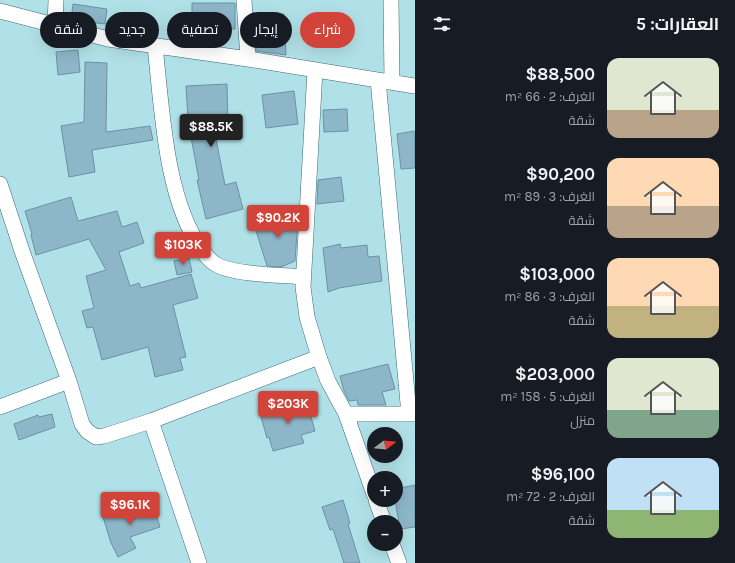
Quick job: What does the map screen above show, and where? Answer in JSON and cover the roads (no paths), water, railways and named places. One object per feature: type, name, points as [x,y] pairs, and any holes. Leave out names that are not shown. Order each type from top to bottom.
[{"type":"street","points":[[56,0],[56,12]]},
{"type":"street","points":[[244,0],[248,59]]},
{"type":"street","points":[[346,414],[412,414],[385,81],[392,0]]},
{"type":"street","points":[[0,11],[40,22]]},
{"type":"street","points":[[159,47],[248,59],[415,86]]},
{"type":"street","points":[[155,48],[167,152],[176,194],[184,217],[195,241],[208,258],[218,266],[236,271],[304,277]]},
{"type":"street","points":[[315,70],[304,299],[307,317],[318,356],[328,381],[346,414],[367,474]]},
{"type":"street","points":[[0,184],[23,254],[69,381],[82,424],[87,432],[96,437],[104,436],[151,421],[318,356]]},
{"type":"street","points":[[0,407],[69,381]]},
{"type":"street","points":[[151,421],[199,563]]},
{"type":"street","points":[[395,551],[399,563]]}]
